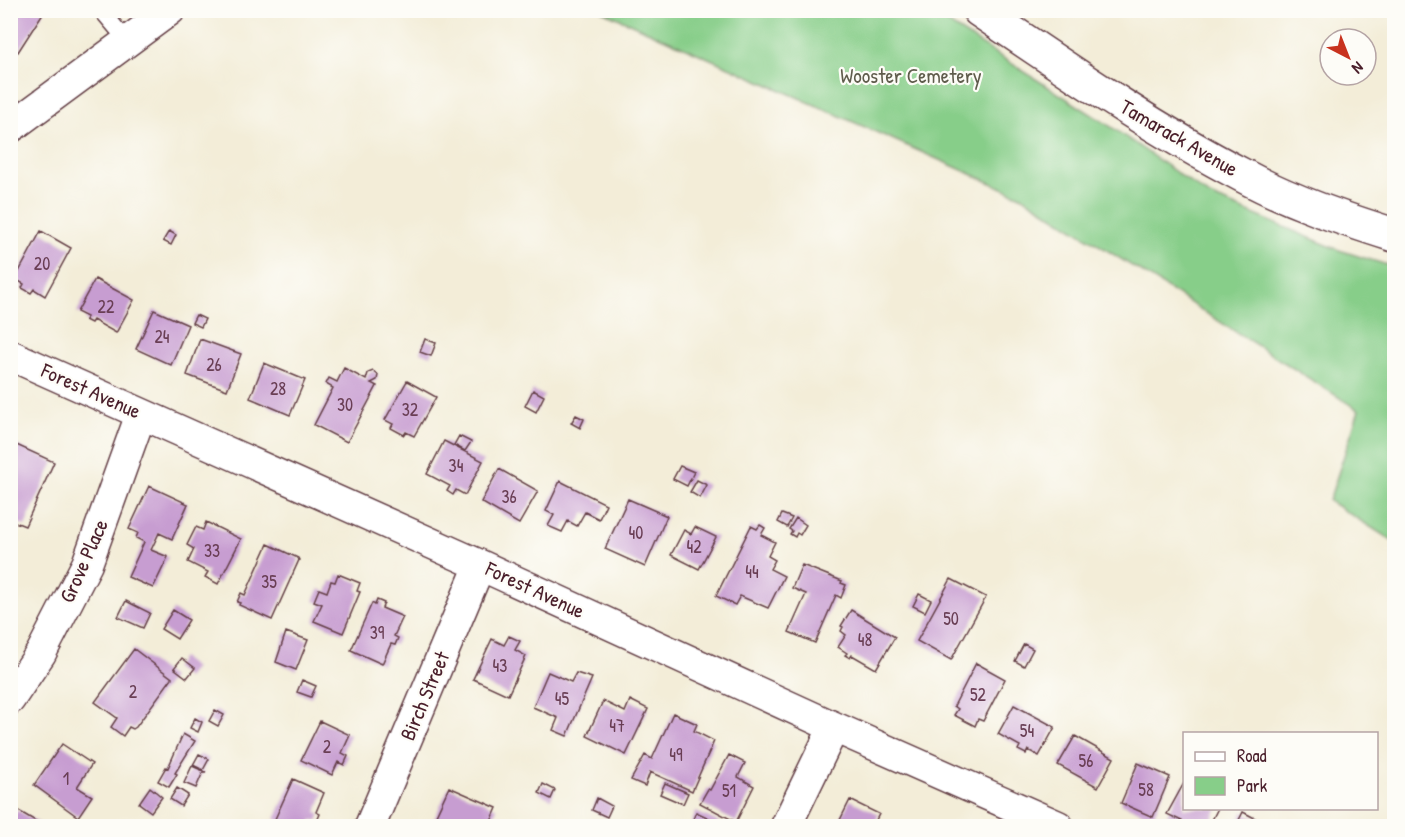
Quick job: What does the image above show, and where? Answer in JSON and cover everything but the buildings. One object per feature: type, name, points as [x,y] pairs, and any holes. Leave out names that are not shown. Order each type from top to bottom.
[{"type":"street","points":[[10,128],[170,10]]},
{"type":"street","name":"Tamarack Avenue","points":[[979,10],[1144,121],[1243,176],[1307,204],[1395,235]]},
{"type":"street","name":"Forest Avenue","points":[[10,355],[1058,826]]},
{"type":"street","name":"Grove Place","points":[[10,699],[41,653],[87,564],[141,414]]},
{"type":"street","name":"Birch Street","points":[[370,826],[480,565]]},
{"type":"street","points":[[786,826],[834,727]]},
{"type":"lane","points":[[101,10],[128,42]]},
{"type":"green space","name":"Wooster Cemetery","points":[[602,11],[929,11],[1113,128],[1210,196],[1339,250],[1394,267],[1394,542],[1329,501],[1359,410],[1023,197]]}]
